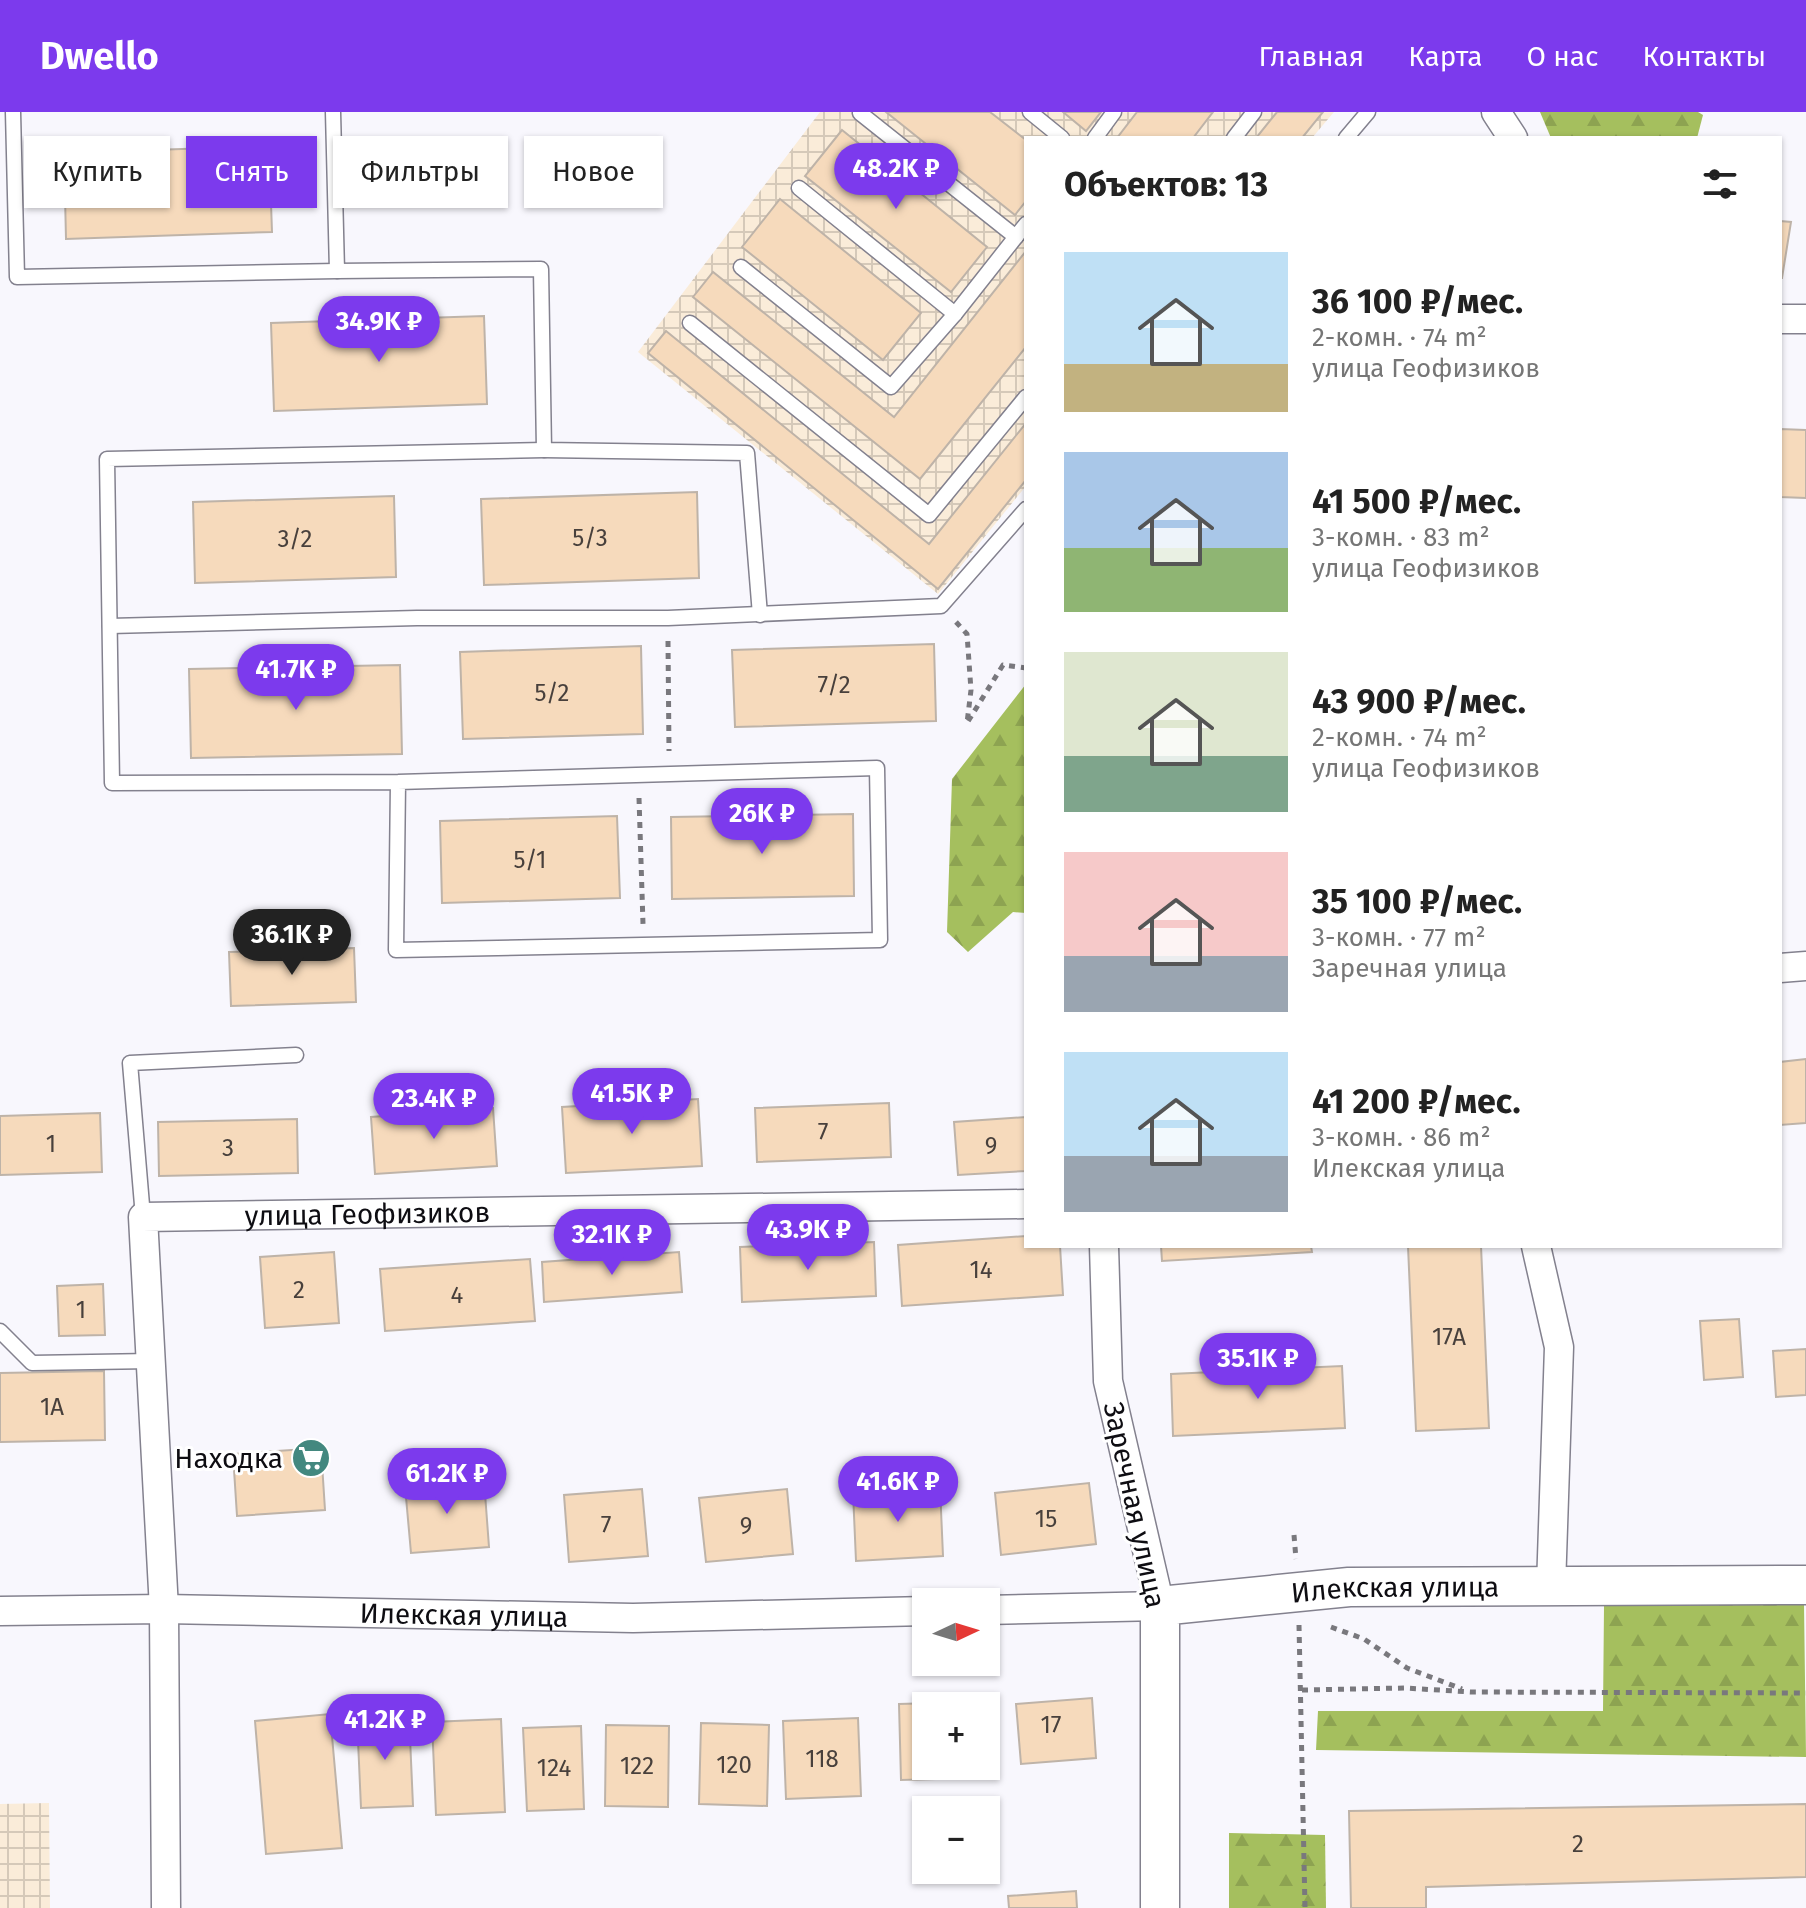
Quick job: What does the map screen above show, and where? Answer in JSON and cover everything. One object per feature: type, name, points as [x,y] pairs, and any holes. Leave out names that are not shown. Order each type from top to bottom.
[{"type":"street","points":[[1496,112],[1512,136]]},
{"type":"street","points":[[1782,319],[1806,319]]},
{"type":"street","points":[[1782,968],[1806,966]]},
{"type":"street","name":"улица Геофизиков","points":[[143,1217],[1024,1204]]},
{"type":"street","points":[[143,1217],[164,1609],[166,1908]]},
{"type":"street","name":"Заречная улица","points":[[1104,1248],[1108,1381],[1160,1606],[1160,1908]]},
{"type":"street","points":[[1536,1248],[1559,1347],[1551,1587]]},
{"type":"street","name":"Илекская улица","points":[[1000,1610],[1160,1606],[1349,1587],[1806,1585]]},
{"type":"street","name":"Илекская улица","points":[[0,1611],[164,1609],[633,1618],[912,1611]]},
{"type":"lane","points":[[13,112],[17,277],[541,269],[544,450]]},
{"type":"lane","points":[[333,112],[337,271]]},
{"type":"lane","points":[[1030,112],[1060,136]]},
{"type":"lane","points":[[1096,136],[1114,112]]},
{"type":"lane","points":[[1236,136],[1254,112]]},
{"type":"lane","points":[[1348,136],[1368,112]]},
{"type":"lane","points":[[860,113],[1016,237]]},
{"type":"lane","points":[[799,188],[955,314]]},
{"type":"lane","points":[[741,267],[891,387],[955,314],[1024,227]]},
{"type":"lane","points":[[690,323],[929,515],[1024,399]]},
{"type":"lane","points":[[398,782],[396,950],[880,940],[877,768],[398,782],[112,783],[107,459],[544,450],[747,453],[760,615]]},
{"type":"lane","points":[[110,626],[417,618],[668,618],[941,606],[1024,511]]},
{"type":"lane","points":[[143,1217],[130,1063],[296,1055]]},
{"type":"lane","points":[[0,1331],[32,1363],[151,1361]]},
{"type":"path","points":[[941,606],[967,634],[971,690],[967,723],[1003,665],[1024,668]]},
{"type":"path","points":[[668,618],[670,772]]},
{"type":"path","points":[[638,773],[644,945]]},
{"type":"path","points":[[1299,1616],[1305,1908]]},
{"type":"path","points":[[1325,1625],[1364,1639],[1407,1668],[1471,1692]]},
{"type":"path","points":[[1302,1690],[1405,1688],[1471,1692],[1806,1693]]},
{"type":"shaded area","points":[[820,112],[1334,112],[1314,136],[1024,136],[1024,488],[938,594],[638,352]]},
{"type":"shaded area","points":[[49,1803],[50,1908],[0,1908],[0,1804]]},
{"type":"green space","points":[[1540,112],[1698,112],[1703,115],[1698,136],[1550,136]]},
{"type":"green space","points":[[1024,687],[1024,913],[1013,912],[968,952],[947,932],[952,779]]},
{"type":"green space","points":[[1804,1604],[1806,1757],[1316,1750],[1318,1711],[1603,1711],[1604,1606]]},
{"type":"green space","points":[[1229,1833],[1325,1835],[1326,1908],[1229,1908]]},
{"type":"building","points":[[886,112],[990,112],[1024,138],[1024,204],[1015,215]]},
{"type":"building","points":[[1063,112],[1101,112],[1086,131]]},
{"type":"building","points":[[1137,112],[1213,112],[1195,136],[1119,136]]},
{"type":"building","points":[[1277,112],[1323,112],[1304,136],[1258,136]]},
{"type":"building","points":[[842,130],[987,247],[951,292],[805,176]]},
{"type":"building","points":[[170,149],[186,149],[186,208],[271,208],[272,232],[66,239],[65,208],[170,208]]},
{"type":"building","points":[[780,199],[921,313],[883,360],[742,247]]},
{"type":"building","points":[[1782,221],[1791,222],[1782,278]]},
{"type":"building","points":[[1024,254],[1024,349],[920,479],[693,297],[713,272],[894,417]]},
{"type":"building","points":[[484,316],[487,404],[274,411],[271,323]]},
{"type":"building","points":[[666,331],[929,544],[1024,425],[1024,482],[938,589],[648,353]]},
{"type":"building","points":[[1782,429],[1806,430],[1806,498],[1782,497]]},
{"type":"building","points":[[697,492],[699,578],[484,585],[481,499]]},
{"type":"building","points":[[394,496],[396,577],[195,583],[193,502]]},
{"type":"building","points":[[934,644],[936,721],[735,727],[732,650]]},
{"type":"building","points":[[641,646],[643,734],[463,739],[460,652]]},
{"type":"building","points":[[400,665],[402,754],[191,758],[189,669]]},
{"type":"building","points":[[853,814],[854,896],[672,899],[671,817]]},
{"type":"building","points":[[617,816],[620,898],[442,903],[440,821]]},
{"type":"building","points":[[354,948],[356,1002],[231,1006],[229,952]]},
{"type":"building","points":[[1806,1059],[1806,1123],[1782,1125],[1782,1062]]},
{"type":"building","points":[[698,1099],[702,1166],[566,1173],[562,1107]]},
{"type":"building","points":[[889,1103],[891,1157],[757,1162],[755,1108]]},
{"type":"building","points":[[493,1108],[497,1166],[375,1174],[371,1117]]},
{"type":"building","points":[[100,1113],[102,1172],[0,1175],[0,1116]]},
{"type":"building","points":[[1024,1117],[1024,1171],[958,1175],[954,1122]]},
{"type":"building","points":[[297,1119],[298,1173],[159,1176],[158,1122]]},
{"type":"building","points":[[1024,1236],[1024,1248],[1060,1248],[1063,1295],[902,1306],[898,1245]]},
{"type":"building","points":[[874,1242],[876,1296],[742,1302],[740,1247]]},
{"type":"building","points":[[1161,1248],[1311,1248],[1312,1252],[1162,1261]]},
{"type":"building","points":[[1408,1248],[1481,1248],[1489,1428],[1416,1431]]},
{"type":"building","points":[[334,1252],[339,1323],[265,1328],[260,1257]]},
{"type":"building","points":[[679,1252],[682,1292],[544,1302],[542,1262]]},
{"type":"building","points":[[530,1259],[535,1321],[385,1331],[380,1269]]},
{"type":"building","points":[[103,1284],[105,1335],[59,1336],[57,1286]]},
{"type":"building","points":[[1739,1319],[1743,1377],[1704,1380],[1700,1321]]},
{"type":"building","points":[[1806,1349],[1806,1395],[1776,1397],[1773,1351]]},
{"type":"building","points":[[1342,1366],[1345,1428],[1173,1436],[1171,1374]]},
{"type":"building","points":[[104,1371],[105,1440],[0,1442],[0,1373]]},
{"type":"building","points":[[321,1448],[325,1510],[237,1516],[233,1454]]},
{"type":"building","points":[[484,1480],[489,1547],[411,1553],[405,1486]]},
{"type":"building","points":[[1089,1483],[1096,1544],[1001,1555],[995,1493]]},
{"type":"building","points":[[940,1487],[943,1556],[856,1561],[853,1492]]},
{"type":"building","points":[[642,1489],[648,1556],[569,1562],[564,1495]]},
{"type":"building","points":[[787,1489],[793,1554],[706,1562],[699,1498]]},
{"type":"building","points":[[1092,1698],[1096,1758],[1021,1764],[1016,1704]]},
{"type":"building","points":[[899,1704],[912,1704],[912,1780],[901,1780]]},
{"type":"building","points":[[330,1714],[342,1848],[266,1854],[255,1721]]},
{"type":"building","points":[[409,1715],[413,1806],[361,1808],[357,1718]]},
{"type":"building","points":[[858,1718],[861,1796],[786,1799],[783,1721]]},
{"type":"building","points":[[501,1719],[505,1812],[436,1815],[432,1722]]},
{"type":"building","points":[[701,1723],[769,1725],[767,1806],[699,1804]]},
{"type":"building","points":[[606,1725],[669,1726],[668,1807],[605,1806]]},
{"type":"building","points":[[581,1726],[584,1809],[527,1811],[523,1728]]},
{"type":"building","points":[[1806,1804],[1806,1877],[1426,1887],[1426,1908],[1351,1908],[1349,1811]]},
{"type":"building","points":[[1076,1891],[1077,1908],[1009,1908],[1008,1896]]},
{"type":"place","name":"Находка","points":[[311,1458]]}]
